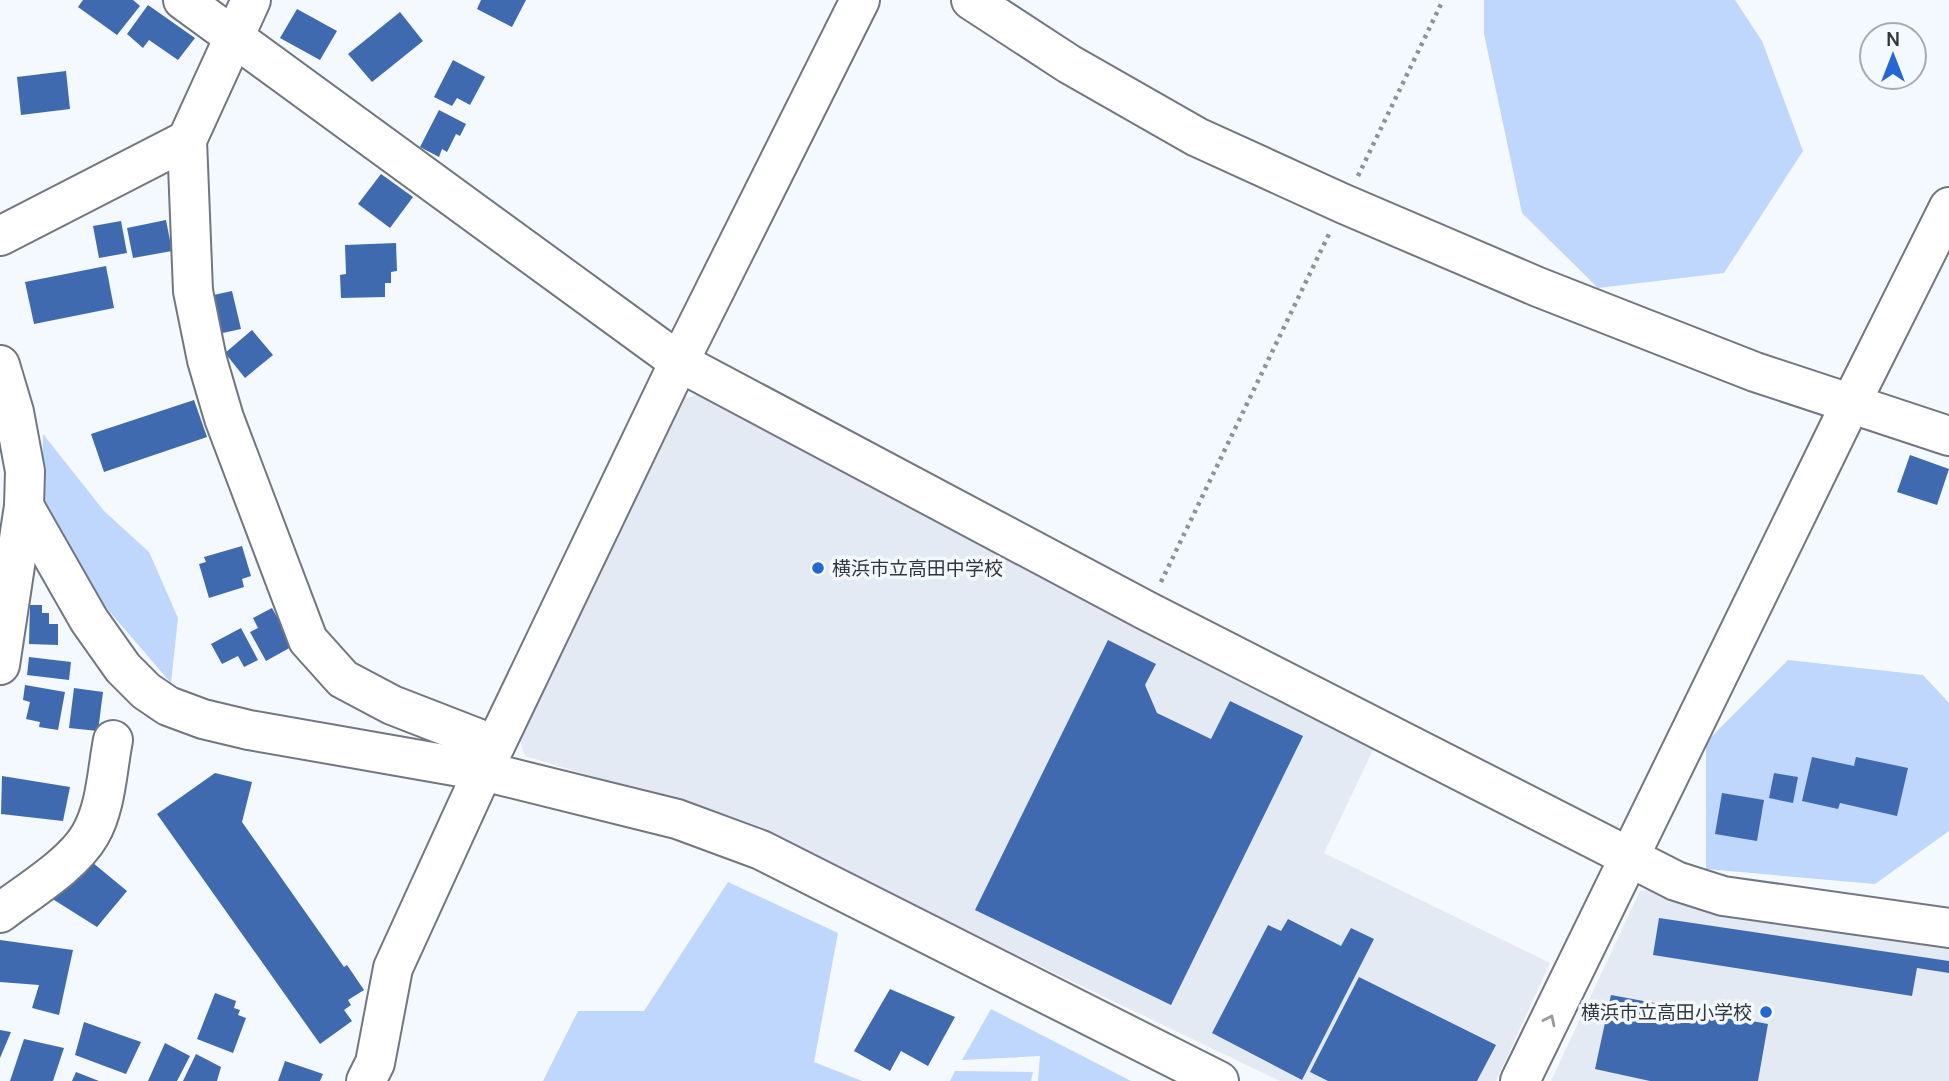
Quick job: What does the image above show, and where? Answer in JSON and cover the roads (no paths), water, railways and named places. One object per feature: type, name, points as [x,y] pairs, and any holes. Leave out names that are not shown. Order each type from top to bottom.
[{"type":"street","points":[[183,0],[679,362],[1147,611],[1676,881],[1723,896],[1949,928]]},
{"type":"street","points":[[251,0],[187,140],[193,291],[206,360],[224,418],[308,640],[344,679],[489,758],[677,819],[761,850],[1219,1081]]},
{"type":"street","points":[[366,1081],[375,1063],[393,968],[489,758],[679,362],[860,0]]},
{"type":"street","points":[[971,0],[1069,64],[1198,137],[1344,204],[1538,287],[1755,373],[1949,436]]},
{"type":"street","points":[[0,236],[187,140]]},
{"type":"street","points":[[1520,1081],[1949,207]]},
{"type":"street","points":[[0,365],[7,413],[25,471],[24,506],[0,665]]},
{"type":"street","points":[[24,506],[89,620],[123,668],[145,691],[168,706],[203,719],[249,730],[489,758]]},
{"type":"street","points":[[0,913],[69,860],[90,836],[99,812],[113,740]]},
{"type":"place","name":"横浜市立高田中学校","points":[[818,568]]},
{"type":"place","name":"横浜市立高田小学校","points":[[1766,1012]]}]
